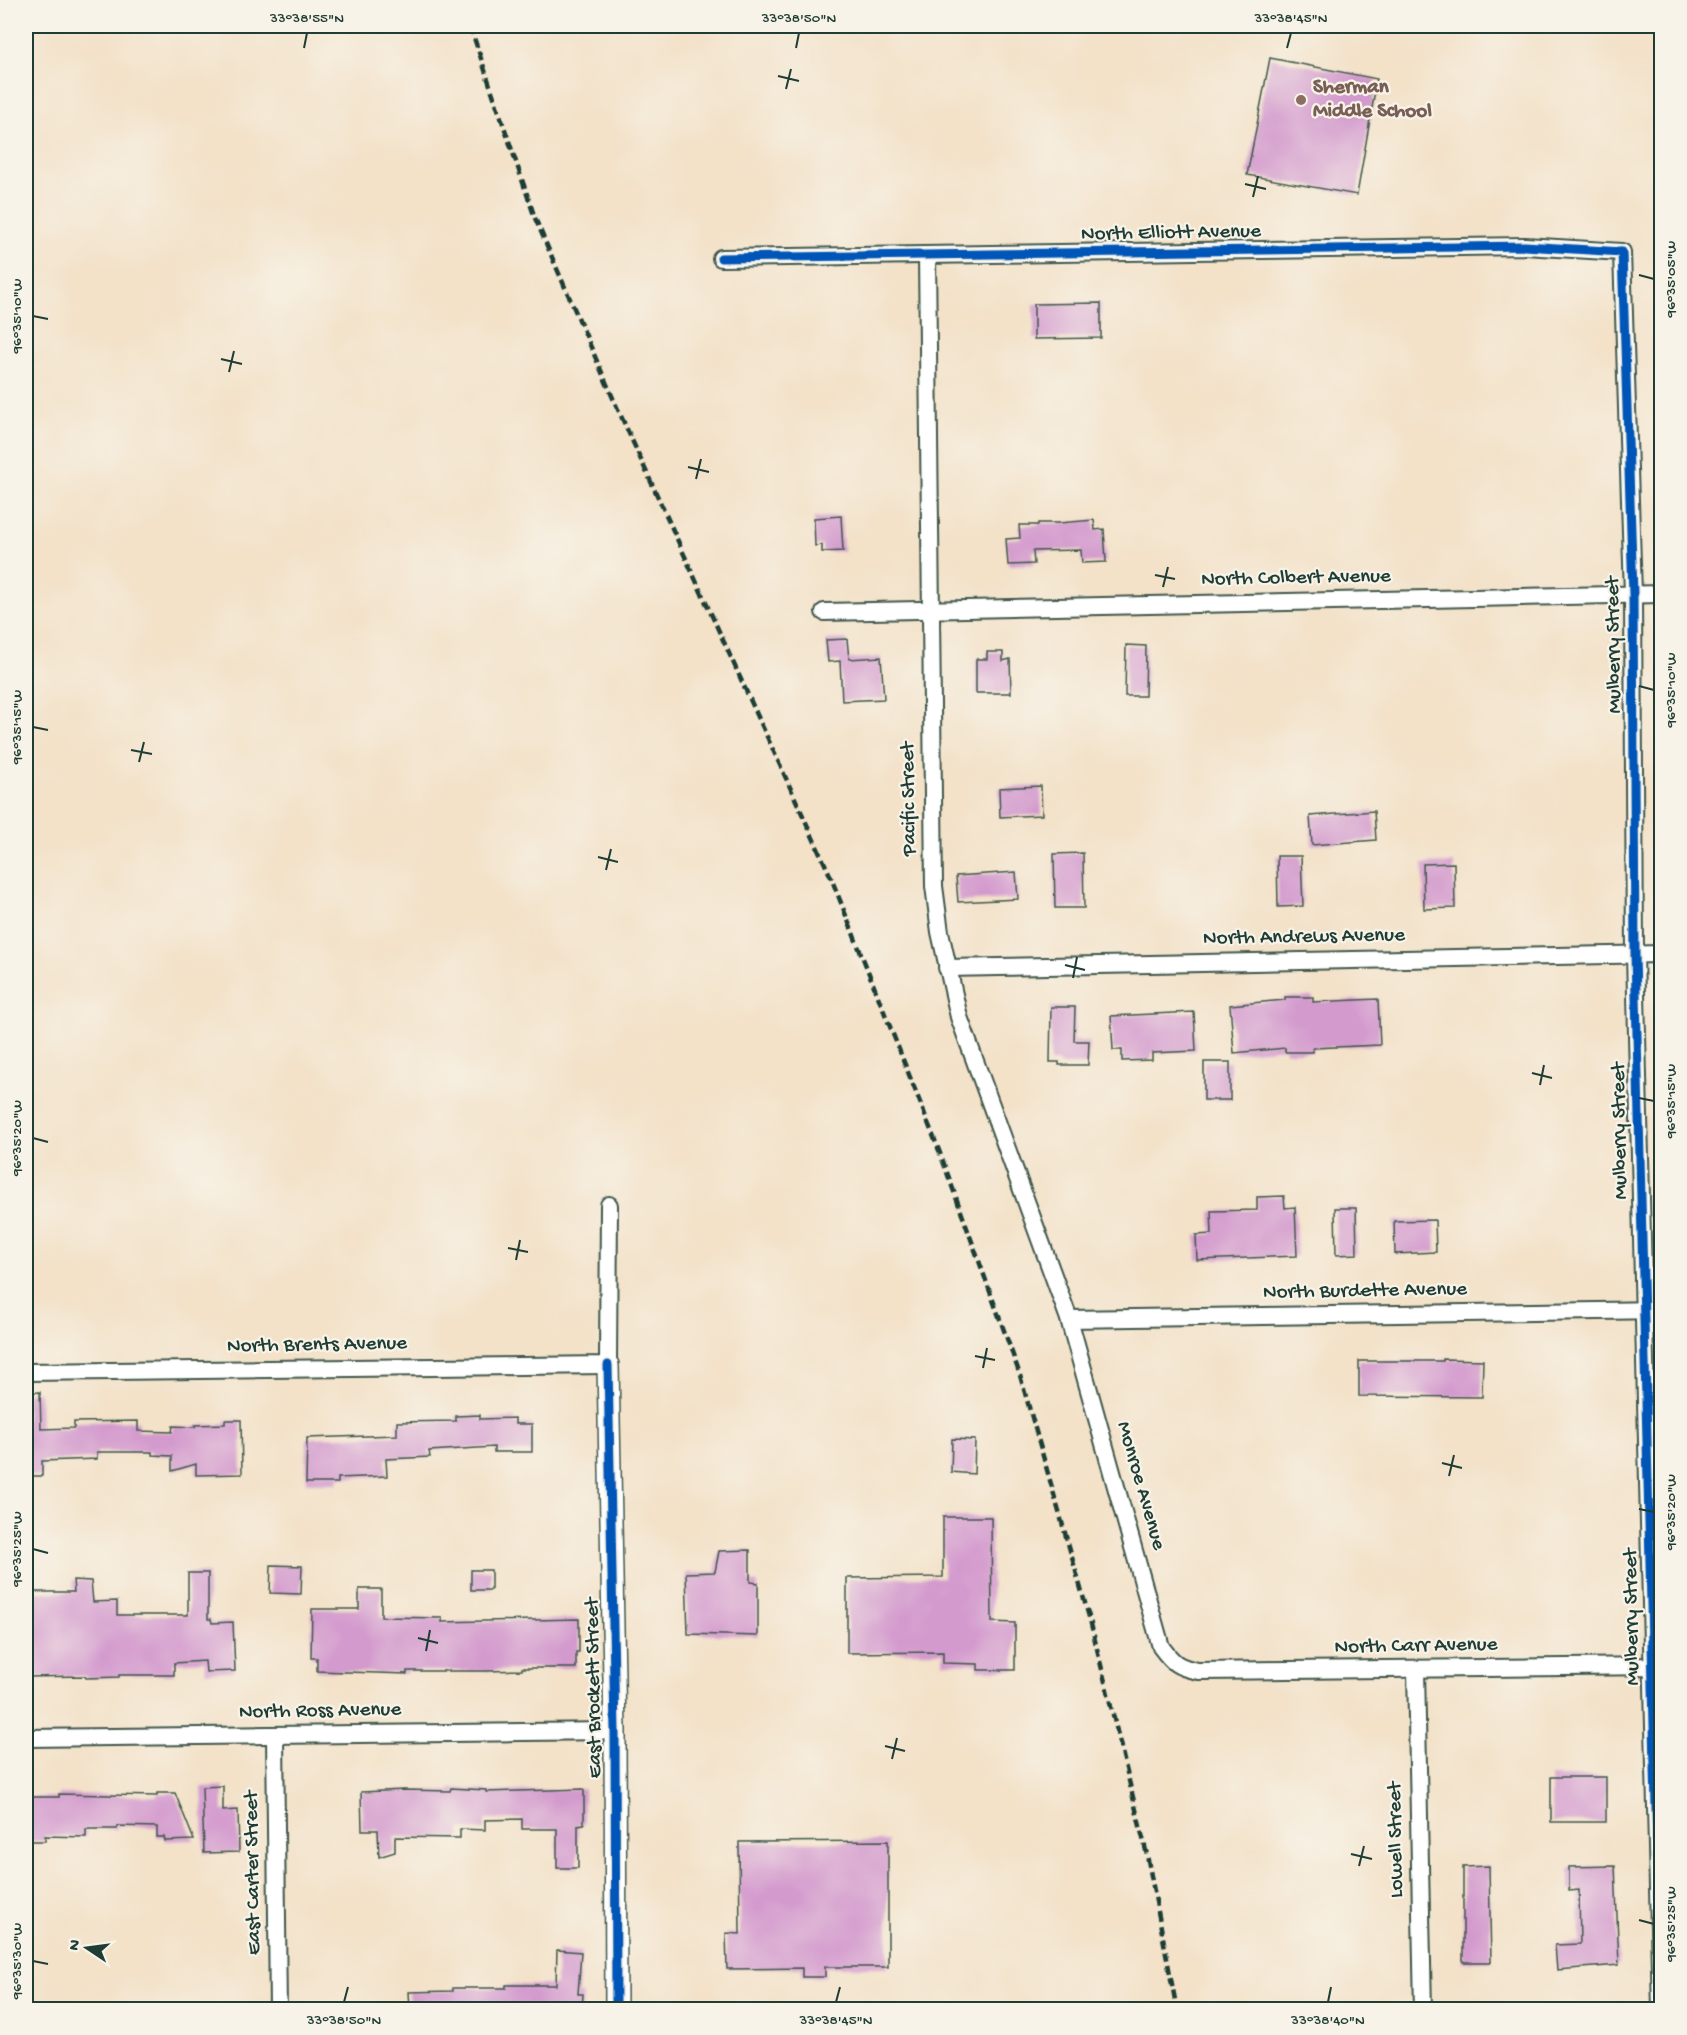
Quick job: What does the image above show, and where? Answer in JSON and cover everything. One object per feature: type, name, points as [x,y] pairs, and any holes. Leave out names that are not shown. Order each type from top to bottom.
[{"type":"street","name":"North Elliott Avenue","points":[[721,258],[1525,246],[1622,252]]},
{"type":"street","name":"Mulberry Street","points":[[1622,252],[1633,594],[1635,954],[1643,1311],[1657,1666],[1661,2010]]},
{"type":"street","name":"Pacific Street","points":[[927,256],[933,886],[947,968],[959,1017],[1070,1319]]},
{"type":"street","name":"North Colbert Avenue","points":[[824,612],[1662,594]]},
{"type":"street","name":"North Andrews Avenue","points":[[947,968],[1662,954]]},
{"type":"street","name":"East Brockett Street","points":[[609,1205],[608,1365],[615,1731],[616,2010]]},
{"type":"street","name":"North Burdette Avenue","points":[[1070,1319],[1662,1310]]},
{"type":"street","name":"Monroe Avenue","points":[[1070,1319],[1161,1647],[1172,1662]]},
{"type":"street","name":"North Brents Avenue","points":[[26,1372],[608,1365]]},
{"type":"street","name":"North Carr Avenue","points":[[1172,1662],[1183,1668],[1198,1671],[1657,1666]]},
{"type":"street","name":"Lowell Street","points":[[1416,1670],[1423,2010]]},
{"type":"street","name":"North Ross Avenue","points":[[26,1738],[615,1731]]},
{"type":"street","name":"East Carter Street","points":[[275,1735],[278,2010]]},
{"type":"building","points":[[1270,58],[1377,79],[1357,195],[1247,175]]},
{"type":"building","points":[[1101,303],[1101,338],[1034,339],[1034,304]]},
{"type":"building","points":[[841,516],[843,551],[822,552],[822,545],[815,546],[814,518]]},
{"type":"building","points":[[1094,520],[1095,530],[1104,529],[1106,562],[1082,563],[1081,550],[1033,551],[1034,564],[1008,565],[1006,539],[1020,538],[1019,525]]},
{"type":"building","points":[[847,639],[849,659],[881,657],[884,699],[842,701],[840,661],[828,662],[826,640]]},
{"type":"building","points":[[1126,645],[1146,646],[1145,696],[1125,696]]},
{"type":"building","points":[[987,652],[1003,652],[1003,661],[1010,659],[1011,693],[976,693],[976,659],[987,659]]},
{"type":"building","points":[[1041,786],[1042,815],[1000,817],[999,788]]},
{"type":"building","points":[[1374,811],[1376,840],[1312,845],[1310,816]]},
{"type":"building","points":[[1083,853],[1084,908],[1055,908],[1054,854]]},
{"type":"building","points":[[1277,856],[1301,856],[1303,906],[1278,907]]},
{"type":"building","points":[[1454,863],[1455,908],[1424,909],[1423,864]]},
{"type":"building","points":[[1016,872],[1018,899],[958,902],[956,876]]},
{"type":"building","points":[[1285,997],[1313,997],[1313,1002],[1378,999],[1380,1045],[1313,1048],[1313,1052],[1285,1052],[1285,1048],[1234,1053],[1230,1005],[1285,1000]]},
{"type":"building","points":[[1051,1007],[1075,1007],[1074,1041],[1089,1041],[1088,1065],[1059,1065],[1059,1062],[1050,1062]]},
{"type":"building","points":[[1194,1012],[1196,1051],[1152,1053],[1152,1060],[1122,1061],[1122,1050],[1113,1050],[1111,1016]]},
{"type":"building","points":[[1204,1062],[1230,1062],[1230,1100],[1204,1100]]},
{"type":"building","points":[[1284,1196],[1285,1208],[1295,1207],[1297,1256],[1197,1260],[1196,1235],[1212,1234],[1211,1211],[1257,1210],[1257,1197]]},
{"type":"building","points":[[1335,1208],[1356,1208],[1357,1254],[1336,1255]]},
{"type":"building","points":[[1435,1220],[1436,1252],[1395,1254],[1394,1221]]},
{"type":"building","points":[[1443,1359],[1483,1360],[1482,1397],[1359,1396],[1359,1361],[1443,1361]]},
{"type":"building","points":[[40,1392],[41,1429],[74,1428],[74,1422],[138,1421],[138,1431],[172,1432],[173,1426],[195,1427],[195,1425],[225,1424],[225,1420],[241,1420],[242,1474],[196,1475],[196,1464],[172,1471],[172,1456],[152,1455],[152,1452],[97,1452],[97,1459],[42,1461],[42,1476],[26,1476],[26,1393]]},
{"type":"building","points":[[480,1415],[480,1419],[515,1418],[515,1424],[532,1424],[532,1452],[494,1452],[494,1447],[429,1451],[430,1457],[386,1459],[387,1476],[338,1478],[338,1483],[306,1483],[307,1438],[397,1435],[397,1422],[456,1421],[456,1416]]},
{"type":"building","points":[[952,1439],[975,1440],[974,1474],[951,1472]]},
{"type":"building","points":[[943,1517],[991,1517],[992,1622],[1015,1623],[1015,1670],[978,1670],[978,1664],[943,1663],[943,1652],[847,1653],[847,1578],[943,1577]]},
{"type":"building","points":[[750,1550],[750,1582],[758,1583],[758,1636],[688,1634],[686,1573],[715,1572],[719,1551]]},
{"type":"building","points":[[271,1565],[302,1566],[301,1594],[270,1593]]},
{"type":"building","points":[[471,1570],[491,1570],[491,1590],[471,1590]]},
{"type":"building","points":[[188,1573],[208,1573],[208,1619],[211,1619],[212,1623],[233,1622],[235,1671],[206,1672],[205,1661],[174,1663],[174,1675],[119,1675],[119,1677],[86,1678],[85,1676],[26,1677],[26,1592],[74,1592],[73,1580],[91,1581],[93,1602],[117,1601],[117,1615],[188,1615]]},
{"type":"building","points":[[359,1589],[381,1589],[381,1617],[442,1618],[442,1622],[579,1619],[579,1652],[576,1652],[576,1668],[407,1671],[407,1674],[317,1671],[317,1658],[311,1658],[312,1609],[359,1609]]},
{"type":"building","points":[[1551,1777],[1606,1777],[1606,1822],[1551,1822]]},
{"type":"building","points":[[223,1786],[223,1811],[238,1810],[239,1852],[204,1853],[202,1787]]},
{"type":"building","points":[[451,1788],[486,1790],[486,1792],[584,1789],[584,1824],[578,1825],[578,1868],[557,1868],[557,1829],[522,1829],[522,1819],[485,1820],[485,1830],[460,1829],[460,1838],[395,1837],[395,1852],[379,1857],[378,1830],[362,1830],[361,1792],[450,1791]]},
{"type":"building","points":[[157,1793],[175,1793],[194,1840],[165,1841],[164,1837],[157,1837],[157,1827],[117,1826],[117,1829],[86,1829],[86,1837],[45,1836],[45,1841],[26,1841],[26,1797],[59,1797],[59,1794],[157,1796]]},
{"type":"building","points":[[888,1841],[888,1967],[825,1967],[825,1977],[802,1977],[802,1968],[727,1969],[726,1933],[740,1934],[739,1842]]},
{"type":"building","points":[[1489,1866],[1491,1962],[1463,1962],[1463,1867]]},
{"type":"building","points":[[1615,1866],[1619,1965],[1557,1970],[1555,1945],[1580,1944],[1579,1890],[1569,1891],[1569,1867]]},
{"type":"building","points":[[557,1950],[581,1952],[578,1994],[583,1994],[582,2010],[410,2010],[409,1992],[453,1991],[453,1988],[506,1988],[506,1985],[556,1985]]},
{"type":"railway","points":[[470,26],[535,218],[616,405],[830,875],[940,1153],[1019,1372],[1091,1624],[1147,1855],[1177,2010]]},
{"type":"cycle path","points":[[721,258],[1525,246],[1622,252],[1633,594],[1635,954],[1661,2010]]},
{"type":"cycle path","points":[[608,1365],[615,1731],[616,2010]]},
{"type":"place","name":"Sherman Middle School","points":[[1301,100]]}]
